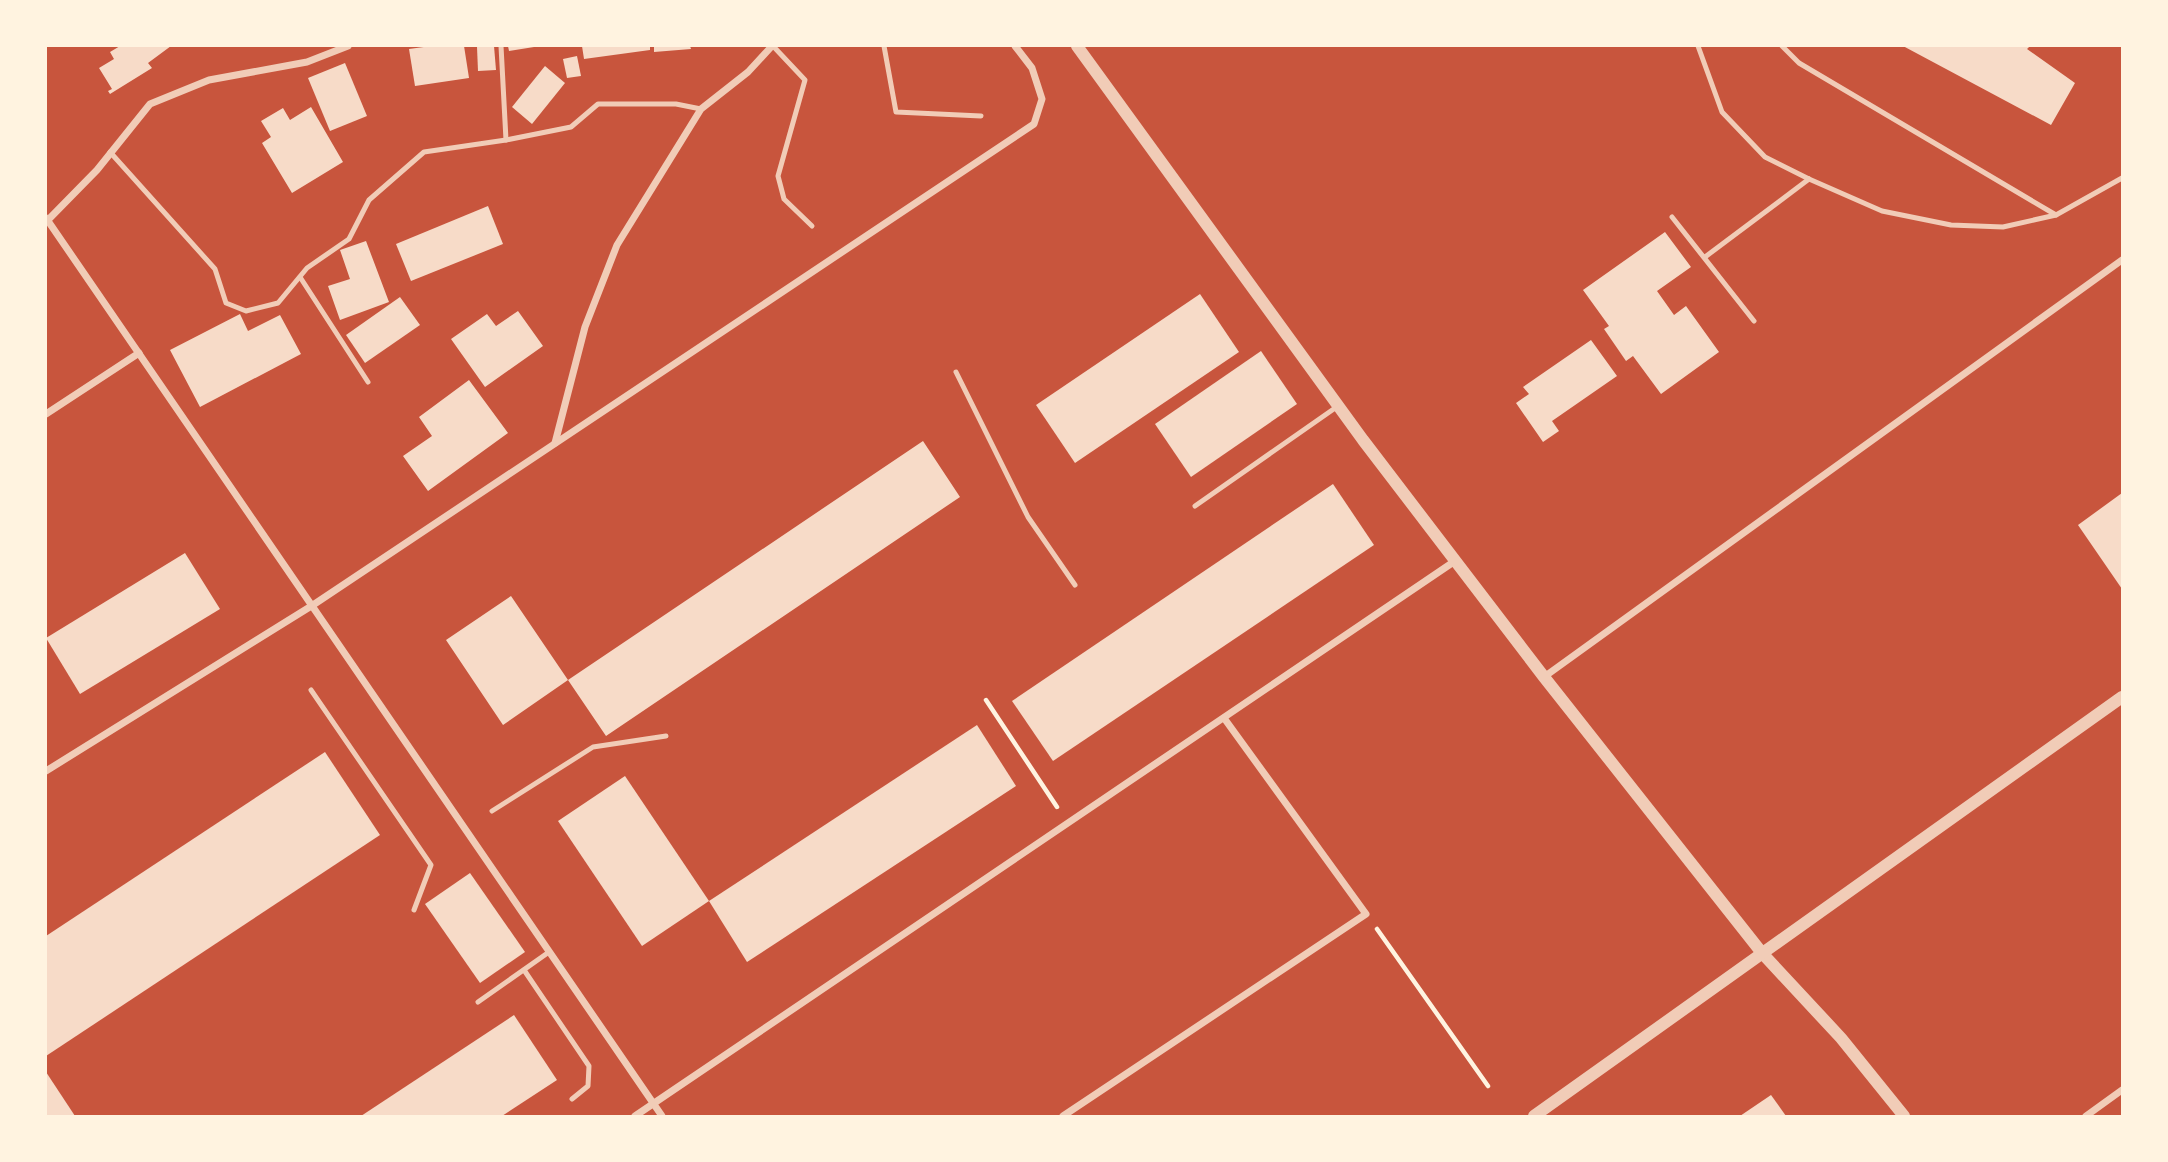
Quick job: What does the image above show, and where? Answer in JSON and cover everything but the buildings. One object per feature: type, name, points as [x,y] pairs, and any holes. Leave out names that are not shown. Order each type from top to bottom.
[{"type":"street","points":[[348,46],[307,62],[209,80],[150,104],[97,170],[46,220],[662,1116]]},
{"type":"street","points":[[555,443],[585,327],[617,245],[701,109],[748,72],[772,46]]},
{"type":"street","points":[[46,771],[313,605],[1034,124],[1042,99],[1031,68],[1015,46]]},
{"type":"street","points":[[1077,46],[1338,406],[1544,677],[1762,953],[1841,1038],[1904,1116]]},
{"type":"street","points":[[1544,677],[2123,260]]},
{"type":"street","points":[[46,414],[139,353]]},
{"type":"street","points":[[635,1116],[1455,561]]},
{"type":"street","points":[[1534,1116],[2123,696]]},
{"type":"street","points":[[1063,1116],[1366,914],[1224,718]]},
{"type":"street","points":[[2086,1116],[2123,1090]]},
{"type":"lane","points":[[501,46],[506,140]]},
{"type":"lane","points":[[772,46],[805,80],[778,176],[784,199],[812,226]]},
{"type":"lane","points":[[884,46],[896,113],[981,116]]},
{"type":"lane","points":[[1698,46],[1722,111],[1765,157],[1882,211],[1951,225],[2003,227],[2056,215],[2123,178]]},
{"type":"lane","points":[[1782,46],[1799,63],[2056,215]]},
{"type":"lane","points":[[110,152],[215,269],[226,303],[246,311],[278,303],[307,268],[349,239],[369,200],[424,152],[571,127],[598,104],[676,104],[701,109]]},
{"type":"lane","points":[[1705,257],[1809,179]]},
{"type":"lane","points":[[1672,217],[1754,321]]},
{"type":"lane","points":[[300,277],[368,382]]},
{"type":"lane","points":[[956,372],[1028,517],[1075,585]]},
{"type":"lane","points":[[1195,506],[1338,406]]},
{"type":"lane","points":[[311,690],[431,865],[414,910]]},
{"type":"lane","points":[[492,811],[593,747],[666,736]]},
{"type":"lane","points":[[478,1002],[549,953]]},
{"type":"lane","points":[[524,970],[589,1066],[588,1086],[572,1099]]},
{"type":"path","points":[[986,700],[1058,809]]},
{"type":"path","points":[[1366,914],[1488,1086]]}]
